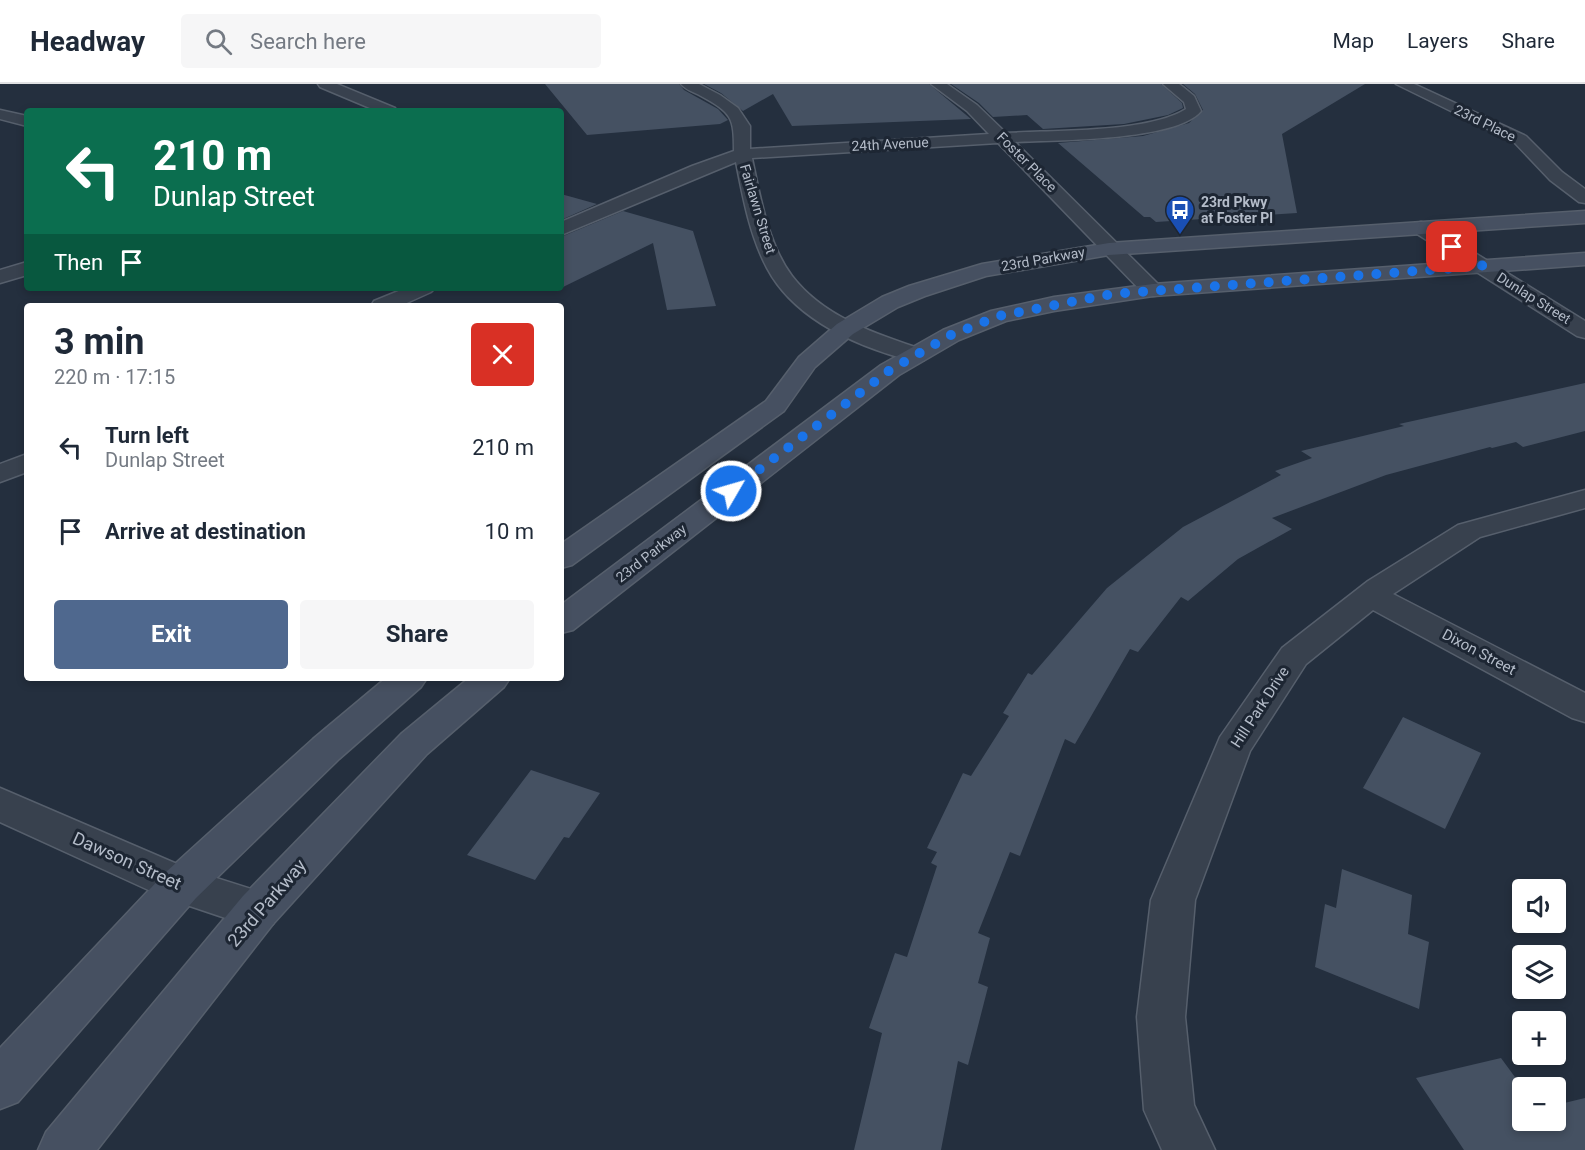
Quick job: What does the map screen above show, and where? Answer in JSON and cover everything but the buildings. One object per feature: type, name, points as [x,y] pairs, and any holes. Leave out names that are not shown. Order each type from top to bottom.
[{"type":"street","points":[[325,84],[383,108]]},
{"type":"street","name":"Fairlawn Street","points":[[688,84],[707,93],[738,117],[743,132],[742,154],[759,221],[775,264],[786,282],[810,305],[845,329],[916,355]]},
{"type":"street","name":"Foster Place","points":[[938,84],[972,108],[1082,217],[1109,249],[1153,290]]},
{"type":"street","name":"24th Avenue","points":[[564,228],[742,154],[1118,132],[1175,122],[1194,111],[1194,106],[1170,84]]},
{"type":"street","name":"23rd Place","points":[[1403,84],[1520,139],[1556,176],[1585,198]]},
{"type":"street","points":[[0,114],[24,120]]},
{"type":"street","name":"23rd Parkway","points":[[564,556],[775,405],[807,362],[845,329],[890,302],[964,275],[1040,258],[1109,249],[1585,217]]},
{"type":"street","name":"Dunlap Street","points":[[1421,228],[1585,331]]},
{"type":"street","name":"23rd Parkway","points":[[564,620],[876,380],[951,335],[999,316],[1054,304],[1153,290],[1585,259]]},
{"type":"street","points":[[0,277],[24,269]]},
{"type":"street","points":[[389,303],[417,291]]},
{"type":"street","points":[[0,474],[24,463]]},
{"type":"street","name":"Hill Park Drive","points":[[1189,1150],[1168,1110],[1161,1017],[1173,900],[1233,747],[1293,656],[1372,596],[1379,588],[1469,531],[1585,499]]},
{"type":"street","name":"Dixon Street","points":[[1372,596],[1585,709]]},
{"type":"street","points":[[0,1084],[181,885],[326,749],[405,681]]},
{"type":"street","name":"23rd Parkway","points":[[64,1150],[258,910],[414,744],[488,681]]},
{"type":"street","name":"Dawson Street","points":[[0,804],[181,885],[258,910]]},
{"type":"place","name":"23rd Pkwy at Foster Pl","points":[[1180,236]]},
{"type":"route","points":[[731,491],[890,370],[951,335],[999,316],[1112,294],[1483,266],[1452,247]]}]
